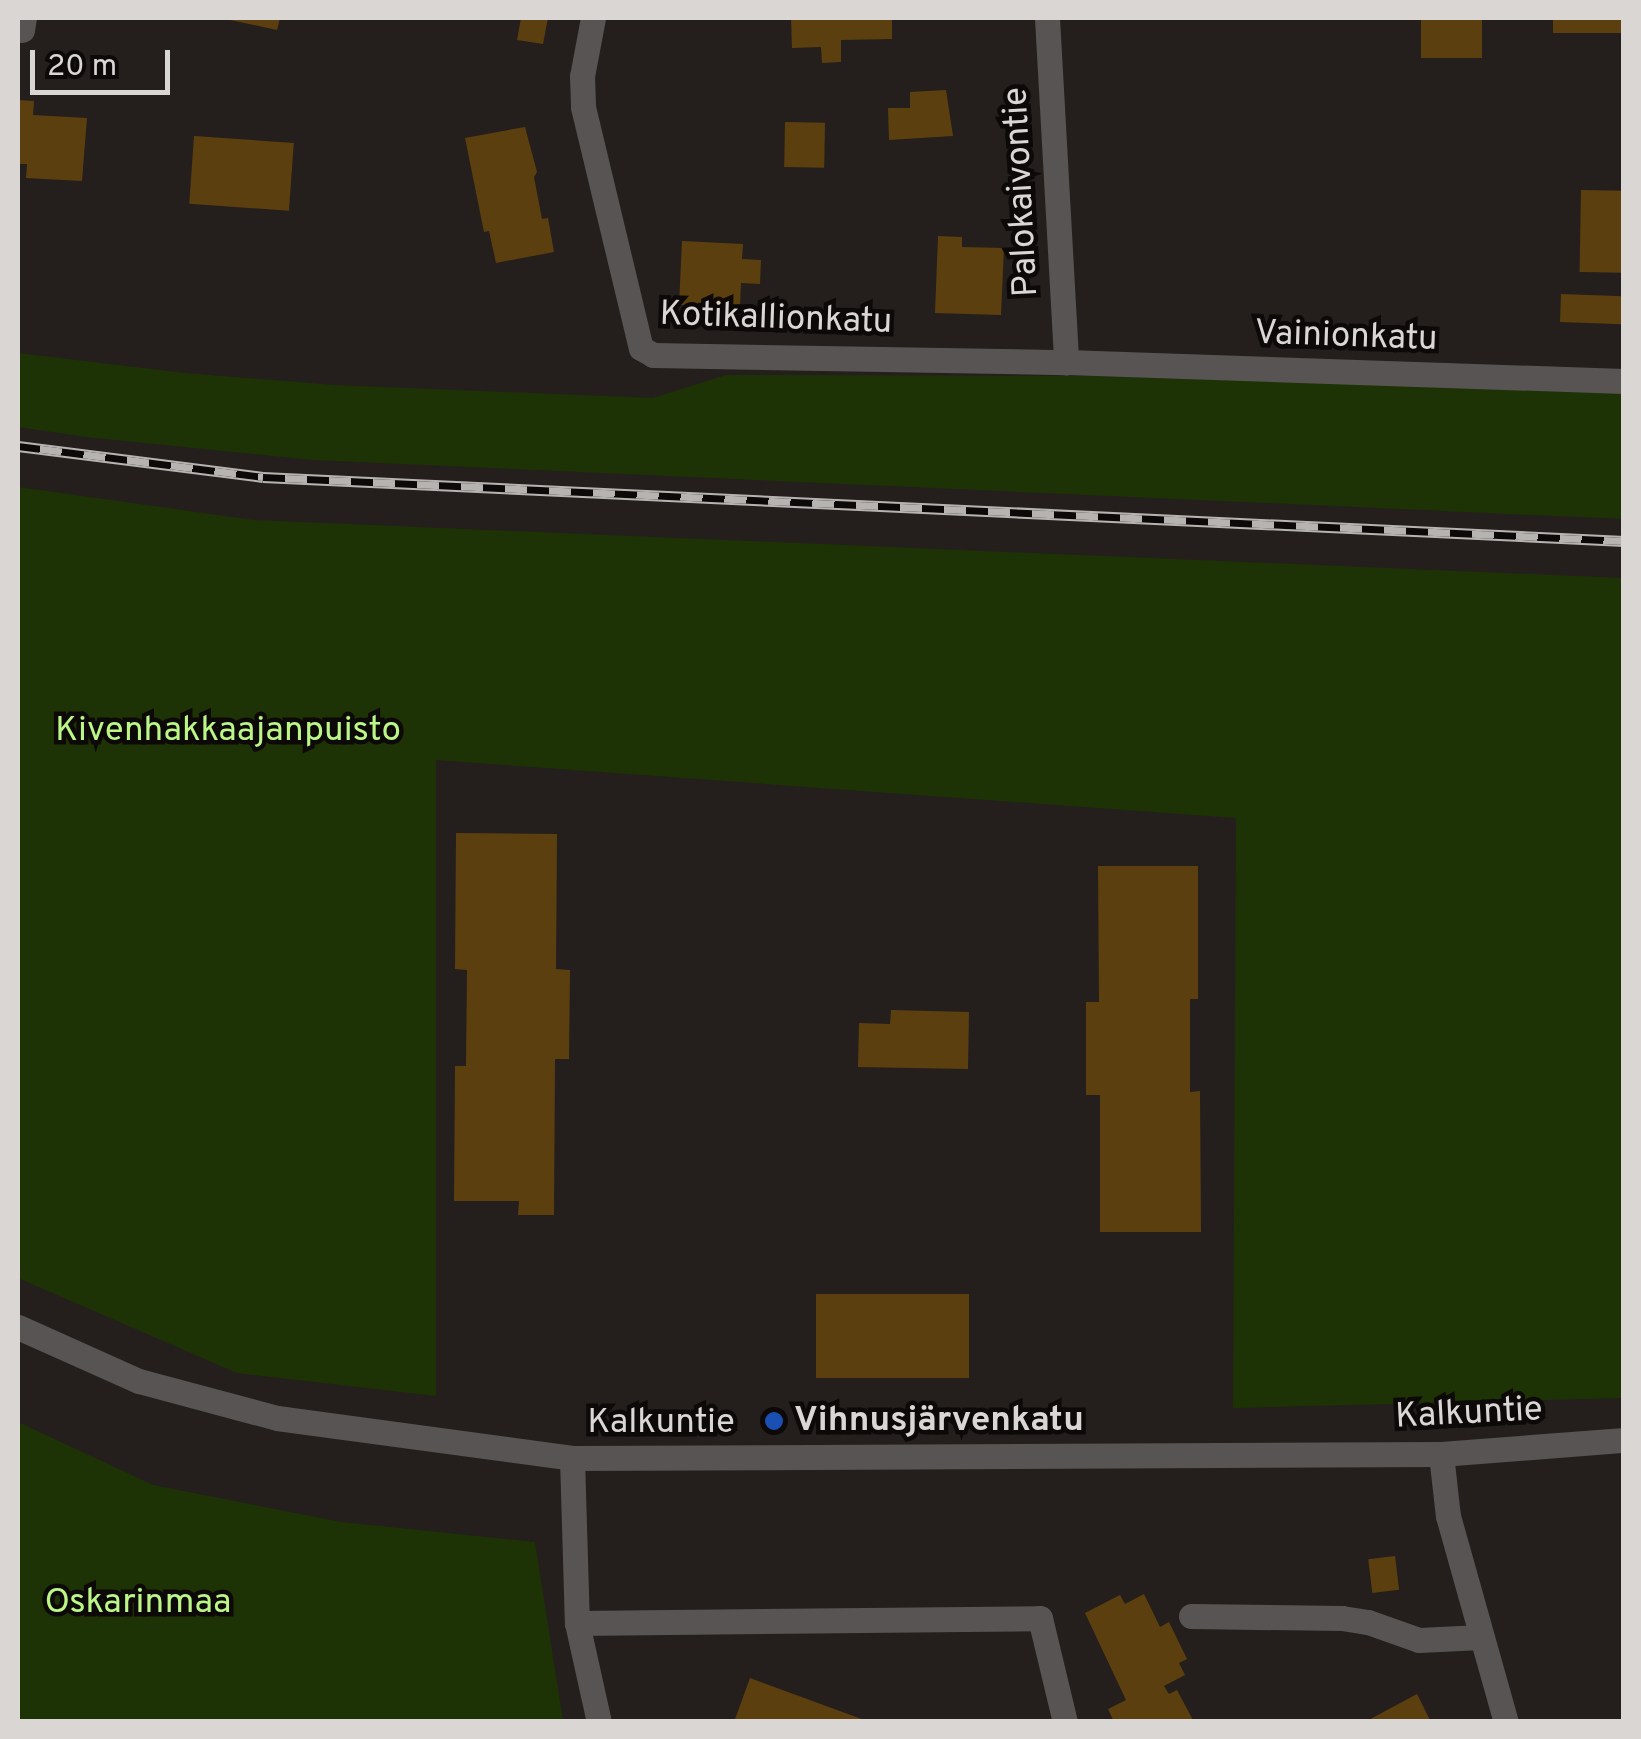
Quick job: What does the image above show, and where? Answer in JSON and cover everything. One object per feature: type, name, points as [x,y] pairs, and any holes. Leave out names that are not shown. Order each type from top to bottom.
[{"type":"street","name":"Kotikallionkatu","points":[[593,18],[582,76],[583,107],[641,348],[654,355],[1066,362]]},
{"type":"street","name":"Palokaivontie","points":[[1047,18],[1066,362]]},
{"type":"street","name":"Vainionkatu","points":[[1066,362],[1624,382]]},
{"type":"street","name":"Kalkuntie","points":[[18,1328],[139,1381],[277,1418],[572,1458],[1441,1454],[1624,1440]]},
{"type":"street","points":[[1441,1454],[1448,1516],[1506,1722]]},
{"type":"street","points":[[572,1458],[577,1623],[599,1722]]},
{"type":"street","points":[[1191,1616],[1342,1618],[1368,1622],[1420,1640],[1481,1637]]},
{"type":"street","points":[[577,1623],[1040,1618],[1066,1722]]},
{"type":"green space","points":[[18,353],[184,373],[334,385],[653,398],[726,375],[1092,376],[1623,392],[1623,519],[313,460],[86,437],[18,427]]},
{"type":"green space","name":"Kivenhakkaajanpuisto","points":[[18,487],[253,520],[1623,578],[1623,1398],[1233,1408],[1236,818],[436,760],[436,1396],[237,1373],[18,1278]]},
{"type":"green space","name":"Oskarinmaa","points":[[18,1422],[153,1485],[341,1522],[535,1542],[563,1721],[18,1721]]},
{"type":"building","points":[[221,18],[280,18],[277,30]]},
{"type":"building","points":[[521,18],[548,18],[543,44],[517,40]]},
{"type":"building","points":[[791,18],[892,18],[892,39],[841,40],[841,62],[822,63],[821,47],[792,48]]},
{"type":"building","points":[[1421,18],[1482,18],[1482,58],[1421,58]]},
{"type":"building","points":[[1553,18],[1624,18],[1624,33],[1553,33]]},
{"type":"building","points":[[946,90],[953,136],[889,140],[888,108],[910,108],[910,92]]},
{"type":"building","points":[[18,100],[34,101],[33,115],[87,118],[82,181],[26,178],[27,164],[18,164]]},
{"type":"building","points":[[785,122],[825,123],[824,168],[784,167]]},
{"type":"building","points":[[525,127],[537,172],[534,177],[542,219],[548,218],[554,252],[496,263],[489,231],[484,232],[465,138]]},
{"type":"building","points":[[194,136],[294,143],[289,211],[189,204]]},
{"type":"building","points":[[1581,190],[1624,191],[1623,273],[1580,272]]},
{"type":"building","points":[[938,236],[962,237],[962,247],[1004,248],[1001,315],[935,313]]},
{"type":"building","points":[[682,241],[743,244],[742,259],[761,260],[760,284],[741,283],[740,307],[679,305]]},
{"type":"building","points":[[1561,294],[1623,296],[1622,324],[1560,322]]},
{"type":"building","points":[[456,833],[557,834],[556,969],[570,970],[569,1059],[555,1059],[554,1215],[518,1215],[519,1201],[454,1201],[455,1066],[466,1066],[467,970],[455,969]]},
{"type":"building","points":[[1098,866],[1198,866],[1198,999],[1190,999],[1190,1092],[1200,1091],[1201,1232],[1100,1232],[1100,1095],[1086,1095],[1086,1002],[1099,1002]]},
{"type":"building","points":[[891,1010],[969,1012],[968,1069],[858,1067],[859,1023],[890,1024]]},
{"type":"building","points":[[816,1294],[969,1294],[969,1378],[816,1378]]},
{"type":"building","points":[[1395,1556],[1399,1590],[1372,1593],[1368,1559]]},
{"type":"building","points":[[1144,1594],[1160,1627],[1169,1622],[1187,1659],[1179,1663],[1185,1675],[1164,1686],[1169,1694],[1177,1690],[1194,1722],[1114,1722],[1108,1709],[1126,1700],[1085,1613],[1120,1595],[1125,1604]]},
{"type":"building","points":[[750,1678],[867,1721],[867,1722],[734,1722]]},
{"type":"building","points":[[1417,1694],[1431,1722],[1365,1722],[1389,1709]]},
{"type":"railway","points":[[18,446],[263,477],[1624,541]]},
{"type":"place","name":"Vihnusjärvenkatu","points":[[774,1421]]}]
